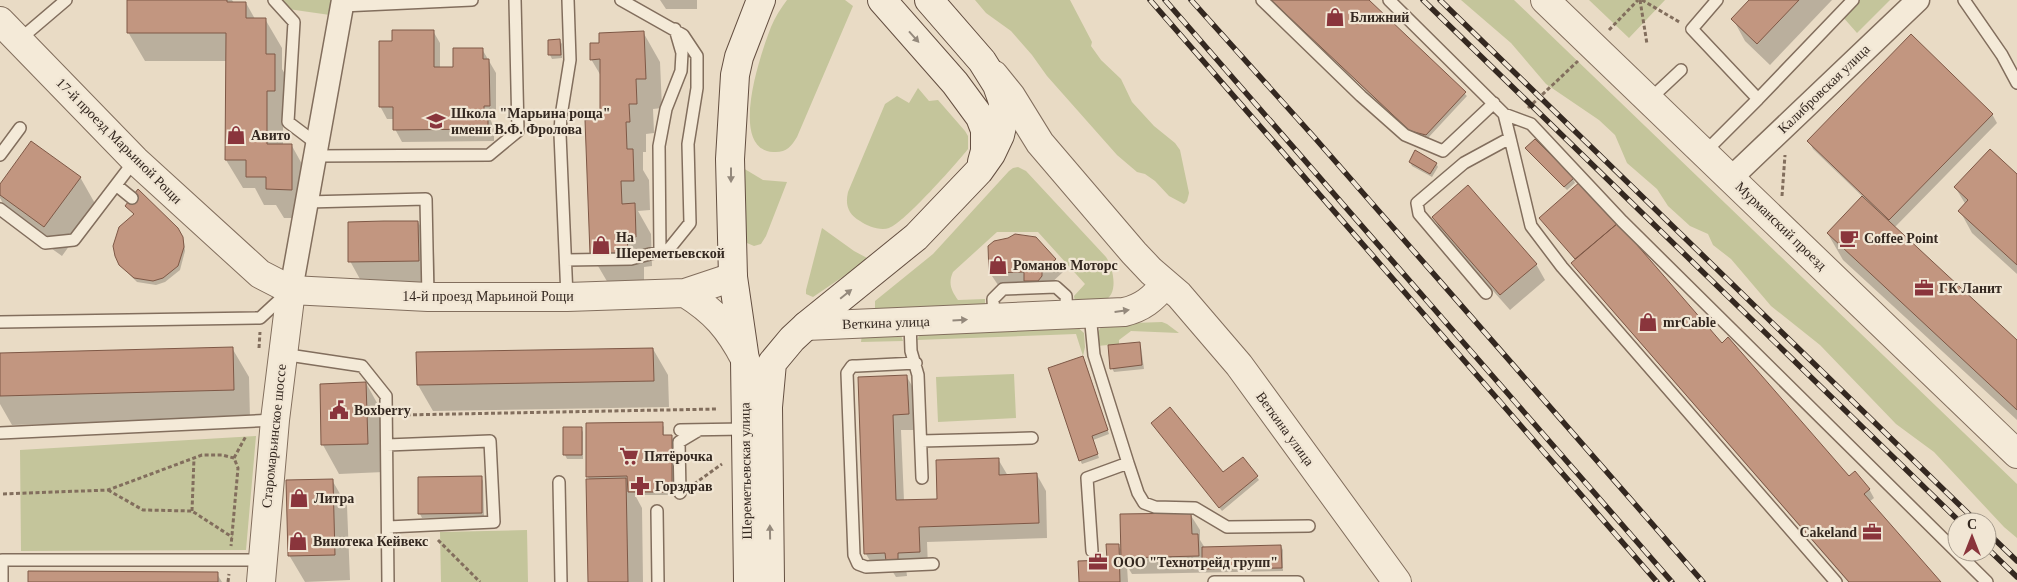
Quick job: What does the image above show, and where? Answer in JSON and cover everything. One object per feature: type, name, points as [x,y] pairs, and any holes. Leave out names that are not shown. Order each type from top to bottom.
[{"type":"street","points":[[882,0],[955,83],[980,117],[984,130],[985,151],[979,171]]},
{"type":"street","points":[[929,0],[1011,96],[1040,143]]},
{"type":"street","name":"Мурманский проезд","points":[[1545,0],[2017,454]]},
{"type":"street","name":"Калибровская улица","points":[[1731,178],[1918,0]]},
{"type":"street","name":"Шереметьевская улица","points":[[748,582],[745,360],[733,277],[730,159],[735,74],[739,58],[762,1]]},
{"type":"street","points":[[291,290],[342,3]]},
{"type":"street","name":"17-й проезд Марьиной Рощи","points":[[0,21],[134,160],[260,274],[291,290]]},
{"type":"street","points":[[806,326],[912,240],[979,171],[1000,135],[1003,120],[1003,102],[997,85],[982,60]]},
{"type":"street","points":[[955,83],[975,101],[1040,143]]},
{"type":"street","name":"Веткина улица","points":[[1040,143],[1134,253],[1165,284],[1179,295],[1239,365],[1397,582]]},
{"type":"street","name":"14-й проезд Марьиной Рощи","points":[[291,290],[428,296],[567,296],[685,293],[733,277]]},
{"type":"street","name":"Веткина улица","points":[[806,326],[910,323],[1124,312],[1138,309],[1148,302],[1165,284]]},
{"type":"street","name":"Старомарьинское шоссе","points":[[261,571],[282,354],[291,290]]},
{"type":"street","points":[[685,293],[704,306],[724,324],[735,339],[745,360]]},
{"type":"street","name":"Шереметьевская улица","points":[[770,582],[768,408],[772,363],[806,326]]},
{"type":"lane","points":[[19,40],[66,0]]},
{"type":"lane","points":[[274,0],[294,22],[288,122],[316,150],[489,155],[518,130],[515,0]]},
{"type":"lane","points":[[342,3],[472,0]]},
{"type":"lane","points":[[567,296],[560,125],[570,60],[568,0]]},
{"type":"lane","points":[[566,260],[631,259],[669,249],[690,222],[688,144],[696,88],[697,56],[683,35],[621,0]]},
{"type":"lane","points":[[1262,0],[1361,96],[1405,134],[1443,151],[1494,103]]},
{"type":"lane","points":[[1390,0],[1504,114],[1531,226],[1562,267],[1836,582]]},
{"type":"lane","points":[[1717,0],[1692,30],[1758,99]]},
{"type":"lane","points":[[1704,153],[1853,0]]},
{"type":"lane","points":[[1964,0],[2002,55],[2017,83]]},
{"type":"lane","points":[[660,250],[659,146],[666,109],[682,72],[682,53],[675,30]]},
{"type":"lane","points":[[1650,100],[1681,70]]},
{"type":"lane","points":[[1504,114],[1531,124],[1629,228],[1987,582]]},
{"type":"lane","points":[[0,155],[20,128]]},
{"type":"lane","points":[[1486,293],[1418,214],[1417,203],[1464,162],[1510,138]]},
{"type":"lane","points":[[0,209],[44,243],[74,240],[134,160]]},
{"type":"lane","points":[[116,185],[132,198]]},
{"type":"lane","points":[[307,202],[426,199],[428,296]]},
{"type":"lane","points":[[0,322],[260,318],[291,290]]},
{"type":"lane","points":[[1079,314],[1094,355],[1128,464],[1138,493],[1144,503],[1155,507],[1195,508],[1227,526],[1309,526]]},
{"type":"lane","points":[[910,323],[911,351],[918,374],[922,478]]},
{"type":"lane","points":[[282,354],[362,366],[386,396],[388,582]]},
{"type":"lane","points":[[916,363],[852,366],[847,373],[854,554],[858,564],[866,567],[933,564]]},
{"type":"lane","points":[[0,433],[275,420]]},
{"type":"lane","points":[[680,430],[745,429]]},
{"type":"lane","points":[[680,493],[679,442],[700,430]]},
{"type":"lane","points":[[922,441],[1032,438]]},
{"type":"lane","points":[[387,445],[490,441],[494,522],[388,527]]},
{"type":"lane","points":[[1092,551],[1087,478],[1128,464]]},
{"type":"lane","points":[[559,482],[561,582]]},
{"type":"lane","points":[[657,511],[658,582]]},
{"type":"lane","points":[[2,582],[2,560],[230,561],[261,571]]},
{"type":"lane","points":[[1214,582],[1298,582]]},
{"type":"path","points":[[1641,0],[1692,30]]},
{"type":"path","points":[[1641,0],[1647,44]]},
{"type":"path","points":[[1518,118],[1572,68]]},
{"type":"path","points":[[1770,140],[1785,151],[1782,201]]},
{"type":"path","points":[[387,416],[717,409]]},
{"type":"path","points":[[3,494],[108,490],[202,455],[222,455],[234,458],[238,468],[228,582]]},
{"type":"path","points":[[192,511],[194,458]]},
{"type":"path","points":[[680,493],[722,464]]},
{"type":"path","points":[[108,490],[143,510],[192,511],[232,537]]},
{"type":"path","points":[[423,525],[480,582]]},
{"type":"green space","points":[[282,0],[339,0],[337,16],[288,9]]},
{"type":"green space","points":[[787,0],[845,0],[853,6],[797,137],[788,149],[773,152],[759,147],[752,134],[750,117],[751,97],[761,56],[774,20]]},
{"type":"green space","points":[[975,0],[1070,0],[1092,42],[1091,46],[1101,60],[1121,79],[1132,102],[1180,150],[1189,193],[1187,201],[1184,204],[1169,196],[1155,181],[1145,174],[1137,172],[1117,155],[1047,76],[1011,31],[986,13]]},
{"type":"green space","points":[[1461,0],[1514,0],[2017,484],[2017,538],[1997,520],[1997,512],[1990,512],[1934,452],[1896,424],[1820,345],[1771,306],[1731,259],[1713,245],[1708,234],[1690,226],[1668,206],[1657,189],[1627,163],[1615,135],[1599,120],[1546,84],[1511,43]]},
{"type":"green space","points":[[1589,0],[1665,0],[1629,38]]},
{"type":"green space","points":[[1858,0],[1890,0],[1857,33],[1842,16]]},
{"type":"green space","points":[[918,88],[929,101],[938,100],[965,131],[968,136],[968,149],[906,216],[889,228],[874,228],[860,221],[850,212],[847,205],[848,192],[885,104],[897,96],[909,103]]},
{"type":"green space","points":[[1018,167],[1026,171],[1106,257],[1114,280],[1112,293],[1108,298],[1100,302],[1075,302],[1074,296],[1085,284],[1038,232],[997,232],[953,272],[951,280],[952,290],[958,300],[985,299],[985,306],[882,310],[875,308],[875,301],[933,254],[1009,171]]},
{"type":"green space","points":[[743,168],[763,180],[787,182],[766,236],[761,244],[754,246],[747,243],[744,235]]},
{"type":"green space","points":[[822,228],[854,251],[869,259],[813,297],[806,294],[806,290]]},
{"type":"green space","points":[[1162,322],[1179,333],[1131,331],[1119,340],[1119,344],[1097,346],[1097,336],[1105,324]]},
{"type":"green space","points":[[1075,325],[1084,333],[1085,347],[1083,356],[1076,334],[917,340],[920,334]]},
{"type":"green space","points":[[862,334],[901,335],[903,341],[861,342]]},
{"type":"green space","points":[[1014,374],[1016,418],[938,422],[936,377]]},
{"type":"green space","points":[[256,436],[246,550],[21,551],[20,450]]},
{"type":"green space","points":[[527,530],[528,582],[441,582],[440,532]]},
{"type":"building","points":[[127,0],[227,0],[227,2],[246,2],[246,18],[266,18],[266,54],[275,54],[275,91],[267,91],[267,144],[292,144],[292,190],[266,189],[266,177],[246,177],[246,160],[225,160],[226,33],[127,33]]},
{"type":"building","points":[[1271,0],[1369,0],[1466,92],[1426,135],[1410,131]]},
{"type":"building","points":[[1749,0],[1799,0],[1757,44],[1731,19]]},
{"type":"building","points":[[392,30],[434,30],[434,67],[453,67],[453,48],[483,48],[483,59],[489,59],[490,106],[484,106],[484,115],[488,115],[488,129],[393,130],[393,107],[379,107],[379,41],[392,41]]},
{"type":"building","points":[[644,31],[646,79],[636,79],[637,104],[629,104],[630,122],[626,122],[627,149],[633,149],[634,181],[621,181],[622,204],[635,203],[636,237],[627,237],[628,253],[590,254],[585,120],[600,119],[600,59],[590,60],[590,43],[599,43],[599,33]]},
{"type":"building","points":[[1911,34],[1993,114],[1889,220],[1807,141]]},
{"type":"building","points":[[560,39],[561,55],[548,55],[548,40]]},
{"type":"building","points":[[1535,139],[1574,178],[1564,187],[1525,148]]},
{"type":"building","points":[[31,141],[81,177],[44,227],[0,195],[0,184]]},
{"type":"building","points":[[1990,149],[2017,174],[2017,265],[1958,211],[1968,200],[1954,187]]},
{"type":"building","points":[[1415,150],[1437,163],[1430,174],[1409,162]]},
{"type":"building","points":[[1581,181],[1618,223],[1575,259],[1539,218]]},
{"type":"building","points":[[1468,185],[1537,264],[1500,295],[1432,217]]},
{"type":"building","points":[[138,189],[178,228],[183,237],[184,247],[178,266],[163,278],[153,281],[134,278],[119,265],[113,246],[119,227],[134,214],[125,206]]},
{"type":"building","points":[[1862,196],[2017,340],[2017,410],[1827,233]]},
{"type":"building","points":[[418,221],[419,261],[348,262],[348,222]]},
{"type":"building","points":[[1618,223],[1722,343],[1728,337],[1849,476],[1855,471],[1870,489],[1864,494],[1941,582],[1849,582],[1571,263]]},
{"type":"building","points":[[1015,234],[1036,237],[1056,259],[1042,272],[1042,276],[1038,281],[1024,281],[1024,272],[989,273],[988,246],[994,241],[1008,238]]},
{"type":"building","points":[[1140,342],[1142,365],[1110,369],[1108,345]]},
{"type":"building","points":[[233,347],[234,390],[0,396],[0,353]]},
{"type":"building","points":[[653,348],[654,381],[417,385],[416,352]]},
{"type":"building","points":[[1083,356],[1108,430],[1092,436],[1098,454],[1079,461],[1048,368]]},
{"type":"building","points":[[907,375],[909,414],[893,415],[896,500],[937,499],[936,460],[999,458],[999,475],[1037,473],[1039,523],[919,527],[920,552],[898,553],[898,560],[886,561],[885,553],[864,554],[858,377]]},
{"type":"building","points":[[366,382],[368,444],[321,445],[320,384]]},
{"type":"building","points":[[1170,407],[1223,472],[1243,457],[1258,476],[1219,508],[1151,423]]},
{"type":"building","name":"Пятёрочка","points":[[663,422],[663,435],[672,435],[672,492],[628,492],[627,476],[586,477],[586,423]]},
{"type":"building","points":[[563,427],[582,427],[582,455],[563,455]]},
{"type":"building","points":[[482,476],[482,513],[418,514],[418,477]]},
{"type":"building","points":[[626,478],[628,582],[588,582],[586,479]]},
{"type":"building","points":[[333,479],[335,555],[288,556],[286,480]]},
{"type":"building","points":[[1191,513],[1192,534],[1198,534],[1199,556],[1121,558],[1120,514]]},
{"type":"building","points":[[1106,544],[1119,544],[1120,582],[1079,582],[1078,561],[1107,560]]},
{"type":"building","points":[[1281,545],[1282,568],[1202,569],[1202,547]]},
{"type":"building","points":[[28,571],[218,572],[218,582],[28,582]]},
{"type":"railway","points":[[1150,0],[1657,582]]},
{"type":"railway","points":[[1165,0],[1672,582]]},
{"type":"railway","points":[[1191,0],[1314,137],[1703,582]]},
{"type":"railway","points":[[1423,0],[1950,512]]},
{"type":"railway","points":[[1440,0],[1967,512]]},
{"type":"railway","points":[[1997,542],[2017,561]]},
{"type":"railway","points":[[1997,558],[2017,577]]},
{"type":"place","name":"Ближний","points":[[1335,17]]},
{"type":"place","name":"Школа \"Марьина роща\" имени В.Ф. Фролова","points":[[436,121]]},
{"type":"place","name":"Авито","points":[[236,135]]},
{"type":"place","name":"Coffee Point","points":[[1849,238]]},
{"type":"place","name":"На Шереметьевской","points":[[601,245]]},
{"type":"place","name":"Романов Моторс","points":[[998,265]]},
{"type":"place","name":"ГК Ланит","points":[[1924,288]]},
{"type":"place","name":"mrCable","points":[[1648,322]]},
{"type":"place","name":"Boxberry","points":[[339,410]]},
{"type":"place","name":"Пятёрочка","points":[[629,456]]},
{"type":"place","name":"Горздрав","points":[[640,486]]},
{"type":"place","name":"Литра","points":[[299,498]]},
{"type":"place","name":"Cakeland","points":[[1872,532]]},
{"type":"place","name":"Винотека Кейвекс","points":[[298,541]]},
{"type":"place","name":"ООО \"Технотрейд групп\"","points":[[1098,562]]}]
